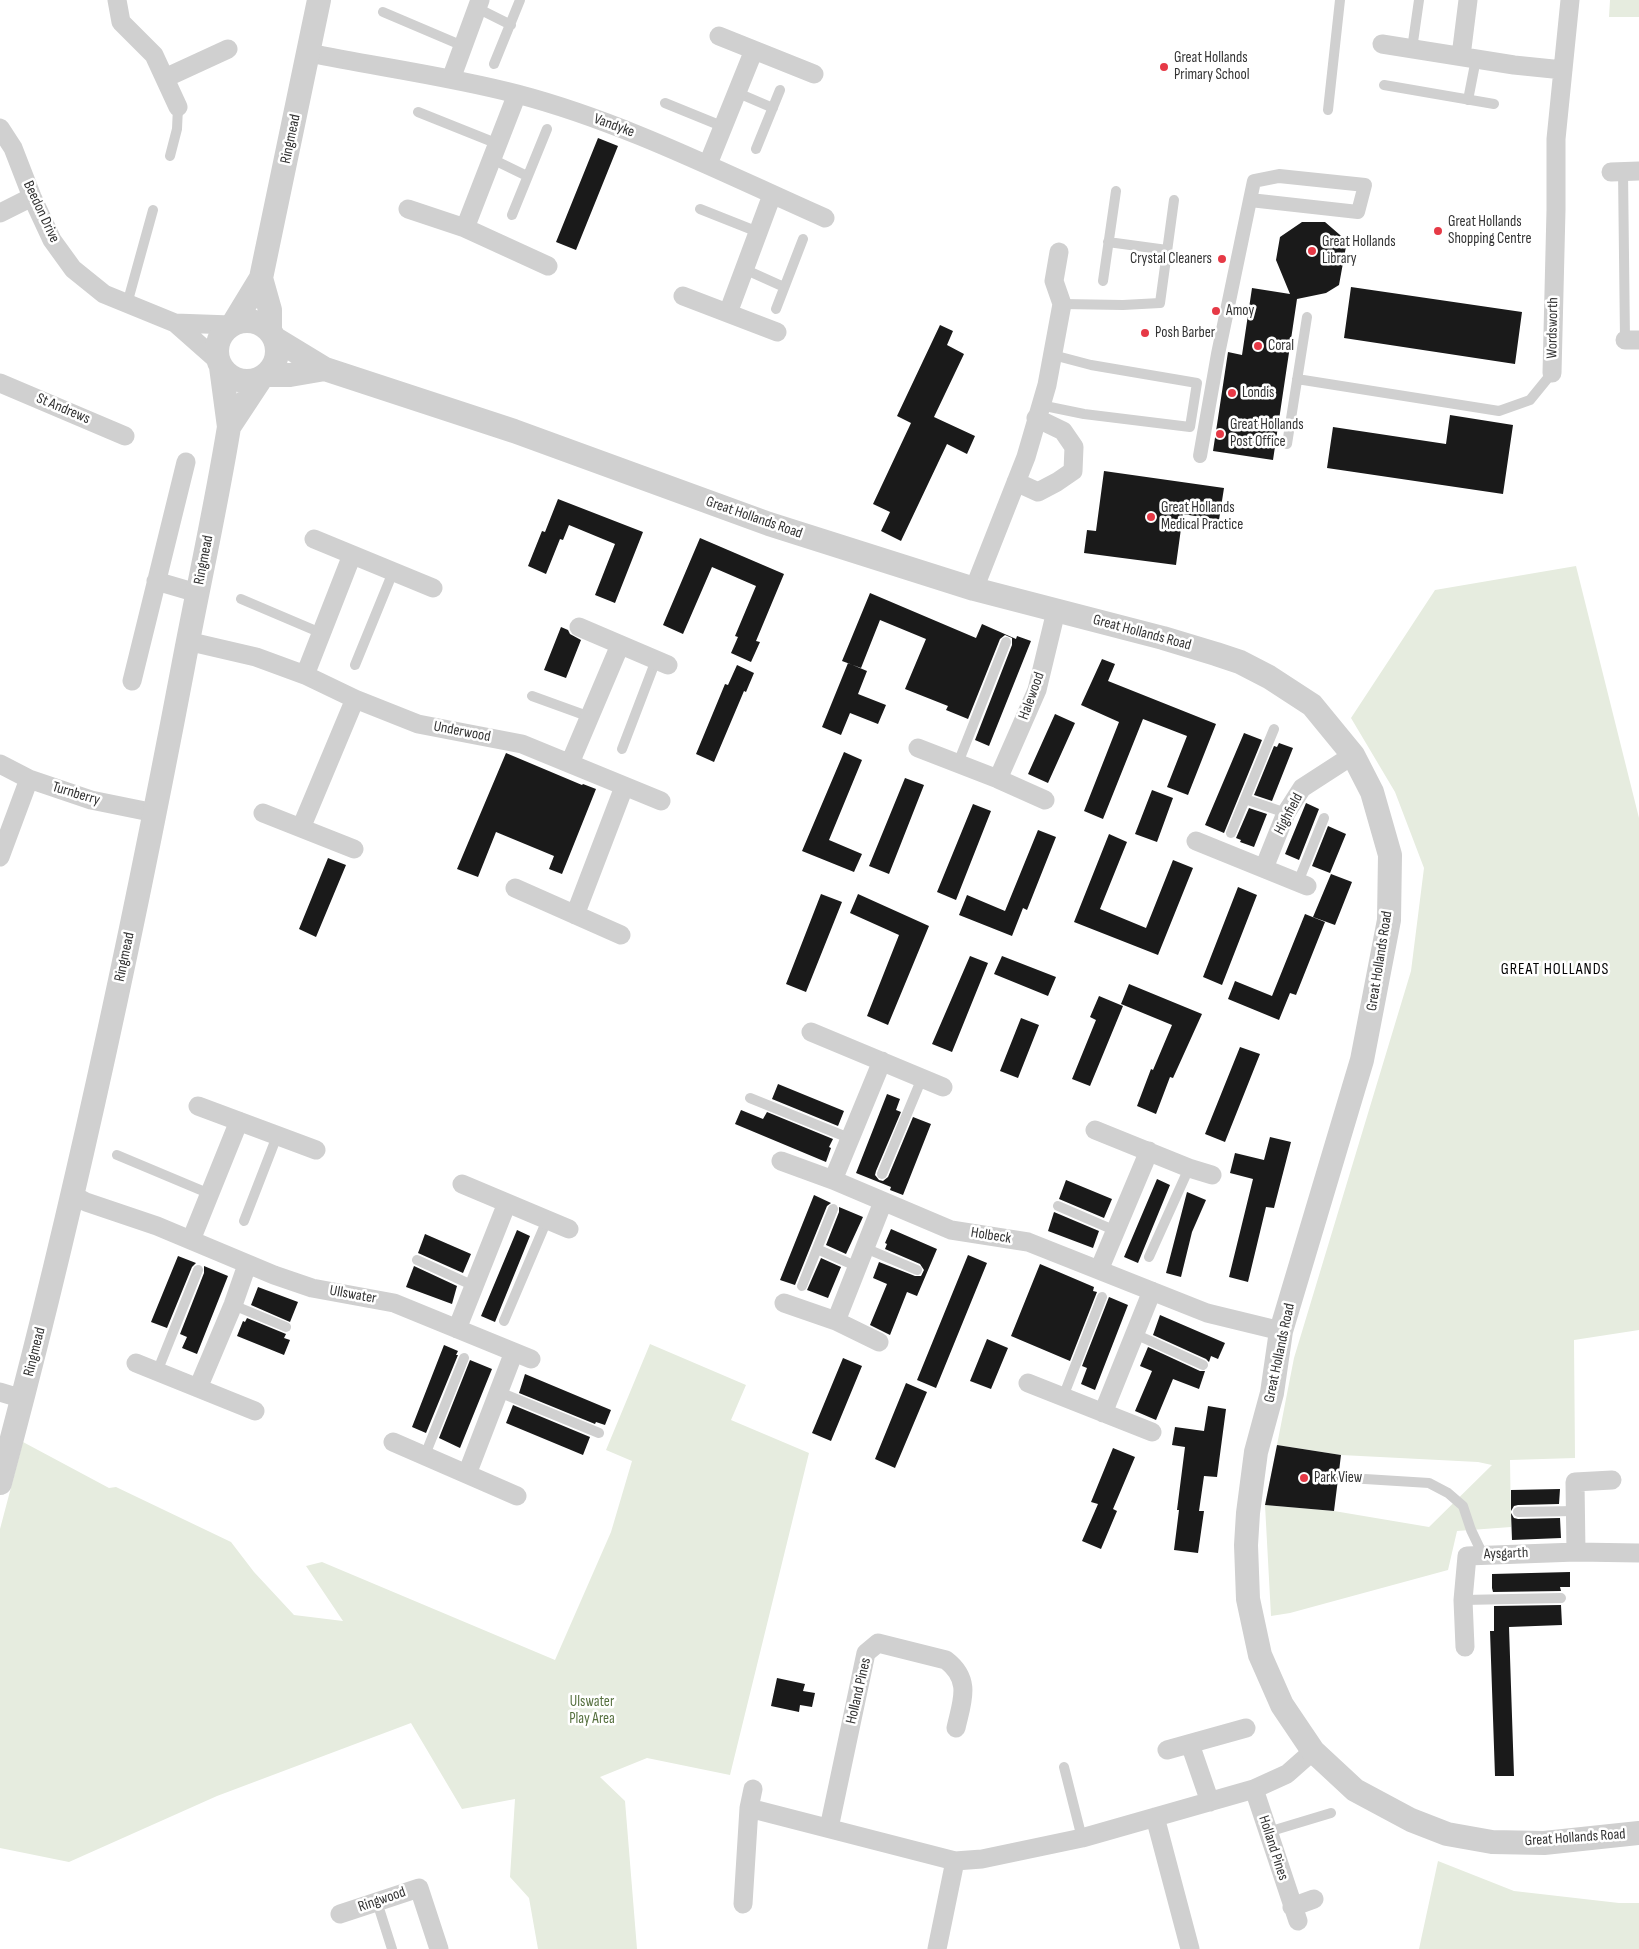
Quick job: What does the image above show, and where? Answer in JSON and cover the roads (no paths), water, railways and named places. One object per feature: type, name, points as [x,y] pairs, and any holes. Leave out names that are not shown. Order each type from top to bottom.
[{"type":"street","points":[[117,0],[121,22],[154,55],[178,107]]},
{"type":"street","name":"Ringmead","points":[[232,324],[261,278],[320,0]]},
{"type":"street","points":[[1468,0],[1468,58]]},
{"type":"street","name":"Wordsworth","points":[[1552,373],[1556,138],[1570,0]]},
{"type":"street","points":[[451,79],[478,4]]},
{"type":"street","points":[[719,36],[814,74]]},
{"type":"street","points":[[1382,44],[1468,58],[1563,70]]},
{"type":"street","points":[[165,78],[228,48]]},
{"type":"street","points":[[708,164],[754,50]]},
{"type":"street","name":"Vandyke","points":[[309,53],[451,79],[517,94],[622,128],[708,164],[824,218]]},
{"type":"street","points":[[465,228],[517,94]]},
{"type":"street","name":"Beedon Drive","points":[[0,128],[12,148],[52,240],[73,269],[104,294],[175,323],[232,324]]},
{"type":"street","points":[[1200,456],[1218,354],[1250,200],[1254,181],[1279,176],[1365,185],[1358,212],[1250,200]]},
{"type":"street","points":[[728,312],[772,195]]},
{"type":"street","points":[[0,213],[32,196]]},
{"type":"street","points":[[408,209],[465,228],[548,266]]},
{"type":"street","points":[[974,589],[1026,458],[1047,384],[1062,304],[1054,281],[1059,252]]},
{"type":"street","name":"Ringmead","points":[[261,278],[270,310],[272,335]]},
{"type":"street","points":[[683,296],[777,332]]},
{"type":"street","points":[[253,321],[262,325],[272,335],[277,348],[277,358],[272,368],[264,376],[254,381],[244,381],[227,374],[220,364],[217,351],[218,341],[223,332],[232,324],[253,321]]},
{"type":"street","name":"Beedon Drive","points":[[175,323],[220,364]]},
{"type":"street","name":"Great Hollands Road","points":[[272,335],[325,369],[514,431],[769,524],[974,589],[1163,638],[1240,662],[1312,705],[1353,755],[1372,792],[1390,855],[1389,920],[1362,1060],[1281,1331],[1272,1394],[1256,1452],[1248,1512],[1246,1545],[1248,1599],[1260,1655],[1282,1705],[1313,1751],[1356,1790],[1411,1820],[1447,1834],[1492,1842],[1544,1843],[1639,1833]]},
{"type":"street","name":"Ringmead","points":[[0,1483],[23,1399],[73,1195],[113,1017],[155,813],[229,427],[220,364]]},
{"type":"street","name":"Great Hollands Road","points":[[264,376],[290,375],[325,369]]},
{"type":"street","name":"Ringmead","points":[[229,427],[264,376]]},
{"type":"street","name":"St Andrews","points":[[0,383],[125,436]]},
{"type":"street","points":[[1016,482],[1038,492],[1073,471],[1074,447],[1062,431],[1038,412]]},
{"type":"street","points":[[132,681],[186,462]]},
{"type":"street","points":[[314,539],[432,588]]},
{"type":"street","points":[[306,675],[352,555]]},
{"type":"street","points":[[156,581],[197,593]]},
{"type":"street","name":"Halewood","points":[[998,779],[1037,690],[1056,611]]},
{"type":"street","points":[[578,627],[662,662]]},
{"type":"street","name":"Underwood","points":[[187,641],[256,657],[306,675],[355,699],[418,724],[522,744],[661,801]]},
{"type":"street","points":[[570,764],[620,645]]},
{"type":"street","points":[[301,828],[355,699]]},
{"type":"street","points":[[918,748],[998,779],[1045,800]]},
{"type":"street","name":"Highfield","points":[[1264,868],[1286,813],[1302,788],[1353,755]]},
{"type":"street","name":"Turnberry","points":[[0,764],[30,779],[91,800],[155,813]]},
{"type":"street","points":[[0,857],[30,779]]},
{"type":"street","points":[[575,915],[624,787]]},
{"type":"street","points":[[263,813],[354,849]]},
{"type":"street","points":[[1196,841],[1302,884]]},
{"type":"street","points":[[515,888],[621,935]]},
{"type":"street","points":[[811,1032],[942,1087]]},
{"type":"street","points":[[833,1180],[882,1061]]},
{"type":"street","points":[[198,1106],[316,1150]]},
{"type":"street","points":[[191,1240],[239,1121]]},
{"type":"street","points":[[1095,1130],[1189,1168],[1212,1175]]},
{"type":"street","points":[[1099,1270],[1149,1151]]},
{"type":"street","name":"Holbeck","points":[[780,1161],[833,1180],[952,1230],[1028,1242],[1207,1313],[1281,1331]]},
{"type":"street","points":[[462,1184],[569,1229]]},
{"type":"street","name":"Ullswater","points":[[73,1195],[86,1202],[157,1226],[247,1265],[312,1288],[394,1303],[523,1356],[499,1392],[467,1474]]},
{"type":"street","points":[[836,1321],[883,1202]]},
{"type":"street","points":[[457,1329],[507,1203]]},
{"type":"street","points":[[198,1388],[233,1305],[247,1265]]},
{"type":"street","points":[[1103,1412],[1152,1292]]},
{"type":"street","points":[[784,1303],[836,1321],[879,1342]]},
{"type":"street","points":[[136,1363],[255,1411]]},
{"type":"street","points":[[1028,1383],[1152,1432]]},
{"type":"street","points":[[0,1392],[23,1399]]},
{"type":"street","points":[[393,1442],[517,1496]]},
{"type":"street","points":[[1576,1552],[1575,1482],[1612,1480]]},
{"type":"street","name":"Aysgarth","points":[[1466,1647],[1463,1600],[1467,1556],[1576,1552],[1639,1553]]},
{"type":"street","name":"Holland Pines","points":[[829,1828],[866,1653],[878,1643],[946,1660],[952,1664],[962,1679],[964,1689],[956,1728]]},
{"type":"street","points":[[1167,1750],[1246,1728]]},
{"type":"street","points":[[1190,1744],[1210,1802]]},
{"type":"street","points":[[749,1808],[955,1861],[982,1859],[1082,1838],[1254,1789],[1287,1774],[1313,1751]]},
{"type":"street","points":[[743,1904],[749,1808],[753,1789]]},
{"type":"street","name":"Holland Pines","points":[[1254,1789],[1295,1914],[1314,1899]]},
{"type":"street","points":[[1155,1817],[1190,1949]]},
{"type":"street","points":[[937,1949],[955,1861]]},
{"type":"street","name":"Ringwood","points":[[340,1914],[419,1888],[439,1949]]},
{"type":"lane","points":[[494,64],[520,0]]},
{"type":"lane","points":[[1328,110],[1340,0]]},
{"type":"lane","points":[[1412,48],[1419,0]]},
{"type":"lane","points":[[478,4],[511,25]]},
{"type":"lane","points":[[384,12],[463,46]]},
{"type":"lane","points":[[1468,58],[1468,100]]},
{"type":"lane","points":[[1384,85],[1494,104]]},
{"type":"lane","points":[[756,150],[780,90]]},
{"type":"lane","points":[[738,93],[773,108]]},
{"type":"lane","points":[[665,102],[724,127]]},
{"type":"lane","points":[[170,156],[177,129],[178,107]]},
{"type":"lane","points":[[418,112],[495,152],[527,176]]},
{"type":"lane","points":[[512,215],[547,129]]},
{"type":"lane","points":[[1624,171],[1632,340]]},
{"type":"lane","points":[[1103,282],[1116,191]]},
{"type":"lane","points":[[1062,304],[1123,305],[1160,303],[1174,200]]},
{"type":"lane","points":[[700,209],[758,232]]},
{"type":"lane","points":[[127,304],[153,210]]},
{"type":"lane","points":[[776,308],[803,239]]},
{"type":"lane","points":[[1108,242],[1167,250]]},
{"type":"lane","points":[[744,270],[784,287]]},
{"type":"lane","points":[[1286,444],[1307,317]]},
{"type":"lane","points":[[1038,412],[1084,414],[1190,427],[1197,383],[1091,365],[1052,355]]},
{"type":"lane","name":"Wordsworth","points":[[1297,379],[1499,411],[1530,400],[1552,373]]},
{"type":"lane","points":[[355,665],[393,572]]},
{"type":"lane","points":[[241,599],[321,633]]},
{"type":"lane","points":[[958,763],[1006,642]]},
{"type":"lane","points":[[622,749],[662,662]]},
{"type":"lane","points":[[532,696],[590,717]]},
{"type":"lane","points":[[1231,833],[1274,729]]},
{"type":"lane","points":[[1245,799],[1286,813]]},
{"type":"lane","points":[[1302,884],[1324,818]]},
{"type":"lane","points":[[882,1174],[922,1078]]},
{"type":"lane","points":[[750,1098],[850,1138]]},
{"type":"lane","points":[[244,1220],[277,1136]]},
{"type":"lane","points":[[117,1154],[210,1194]]},
{"type":"lane","points":[[1149,1257],[1189,1168]]},
{"type":"lane","points":[[1058,1206],[1116,1231]]},
{"type":"lane","points":[[802,1286],[834,1209]]},
{"type":"lane","points":[[504,1321],[547,1220]]},
{"type":"lane","points":[[865,1248],[917,1270]]},
{"type":"lane","points":[[817,1249],[858,1267]]},
{"type":"lane","points":[[418,1260],[474,1286]]},
{"type":"lane","points":[[157,1372],[198,1270]]},
{"type":"lane","points":[[1063,1397],[1102,1297]]},
{"type":"lane","points":[[233,1305],[286,1327]]},
{"type":"lane","points":[[1135,1334],[1203,1365]]},
{"type":"lane","points":[[425,1455],[464,1358]]},
{"type":"lane","points":[[499,1392],[599,1433]]},
{"type":"lane","points":[[1349,1478],[1430,1483],[1448,1493],[1463,1506],[1471,1530],[1483,1555]]},
{"type":"lane","points":[[1518,1512],[1575,1512]]},
{"type":"lane","points":[[1463,1600],[1561,1598]]},
{"type":"lane","points":[[1064,1767],[1082,1838]]},
{"type":"lane","points":[[1268,1832],[1331,1813]]},
{"type":"lane","points":[[377,1902],[392,1949]]},
{"type":"place","name":"Great Hollands Primary School","points":[[1164,67]]},
{"type":"place","name":"Great Hollands Shopping Centre","points":[[1438,231]]},
{"type":"place","name":"Great Hollands Library","points":[[1312,251]]},
{"type":"place","name":"Crystal Cleaners","points":[[1222,259]]},
{"type":"place","name":"Amoy","points":[[1216,311]]},
{"type":"place","name":"Posh Barber","points":[[1145,333]]},
{"type":"place","name":"Coral","points":[[1258,346]]},
{"type":"place","name":"Londis","points":[[1232,393]]},
{"type":"place","name":"Great Hollands Post Office","points":[[1220,434]]},
{"type":"place","name":"Great Hollands Medical Practice","points":[[1151,517]]},
{"type":"place","name":"Park View","points":[[1304,1478]]},
{"type":"district","name":"GREAT HOLLANDS","points":[[1555,970]]},
{"type":"park label","name":"Ulswater Play Area","points":[[592,1710]]}]
